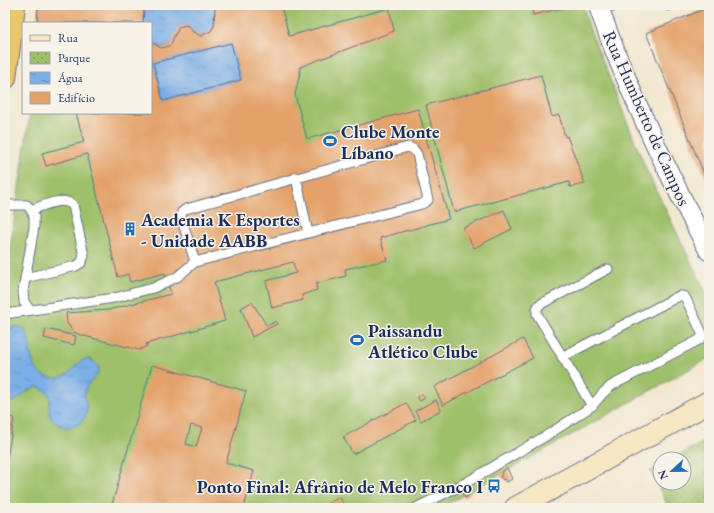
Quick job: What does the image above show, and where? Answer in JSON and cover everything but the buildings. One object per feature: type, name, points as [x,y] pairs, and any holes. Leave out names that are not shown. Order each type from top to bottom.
[{"type":"highway","points":[[5,12],[13,5]]},
{"type":"highway","points":[[5,78],[13,5]]},
{"type":"street","name":"Rua Humberto de Campos","points":[[598,5],[630,87],[652,136],[709,251]]},
{"type":"street","points":[[516,508],[709,402]]},
{"type":"lane","points":[[5,314],[114,298],[153,288],[177,277],[195,262],[422,204],[428,200],[417,154],[413,149],[408,147],[186,209],[182,212],[181,217],[195,262]]},
{"type":"lane","points":[[296,178],[308,233]]},
{"type":"lane","points":[[25,278],[76,266],[81,263],[84,256],[73,205],[70,202],[63,200],[31,210]]},
{"type":"lane","points":[[5,204],[27,205],[34,216],[34,227],[23,291],[24,302],[30,310]]},
{"type":"lane","points":[[592,406],[537,314],[539,305],[608,269]]},
{"type":"lane","points":[[416,508],[469,481],[549,434],[592,406],[611,386],[699,340],[702,337],[702,333],[684,298],[679,296],[562,357]]},
{"type":"green space","points":[[46,5],[583,5],[589,27],[646,169],[709,299],[709,358],[440,508],[5,508],[5,283],[30,114],[152,114],[152,22]]},
{"type":"green space","points":[[709,439],[709,506],[705,508],[669,508],[660,491],[692,491],[692,451],[687,451]]},
{"type":"water","points":[[149,5],[209,5],[215,7],[214,26],[211,31],[201,36],[193,32],[187,25],[178,27],[171,45],[161,48],[152,43],[152,22],[143,22],[144,10]]},
{"type":"water","points":[[231,43],[241,80],[163,101],[153,63]]},
{"type":"water","points":[[13,327],[21,328],[26,332],[35,367],[41,374],[51,378],[59,378],[69,373],[84,360],[90,359],[96,364],[98,372],[85,391],[87,410],[82,421],[78,424],[68,427],[53,421],[49,413],[49,394],[39,387],[30,390],[15,401],[5,403],[5,365],[7,352],[6,333]]},
{"type":"place","name":"Clube Monte Líbano","points":[[330,141]]},
{"type":"place","name":"Academia K Esportes - Unidade AABB","points":[[130,229]]},
{"type":"place","name":"Paissandu Atlético Clube","points":[[357,340]]},
{"type":"place","name":"Ponto Final: Afrânio de Melo Franco I","points":[[494,486]]}]
